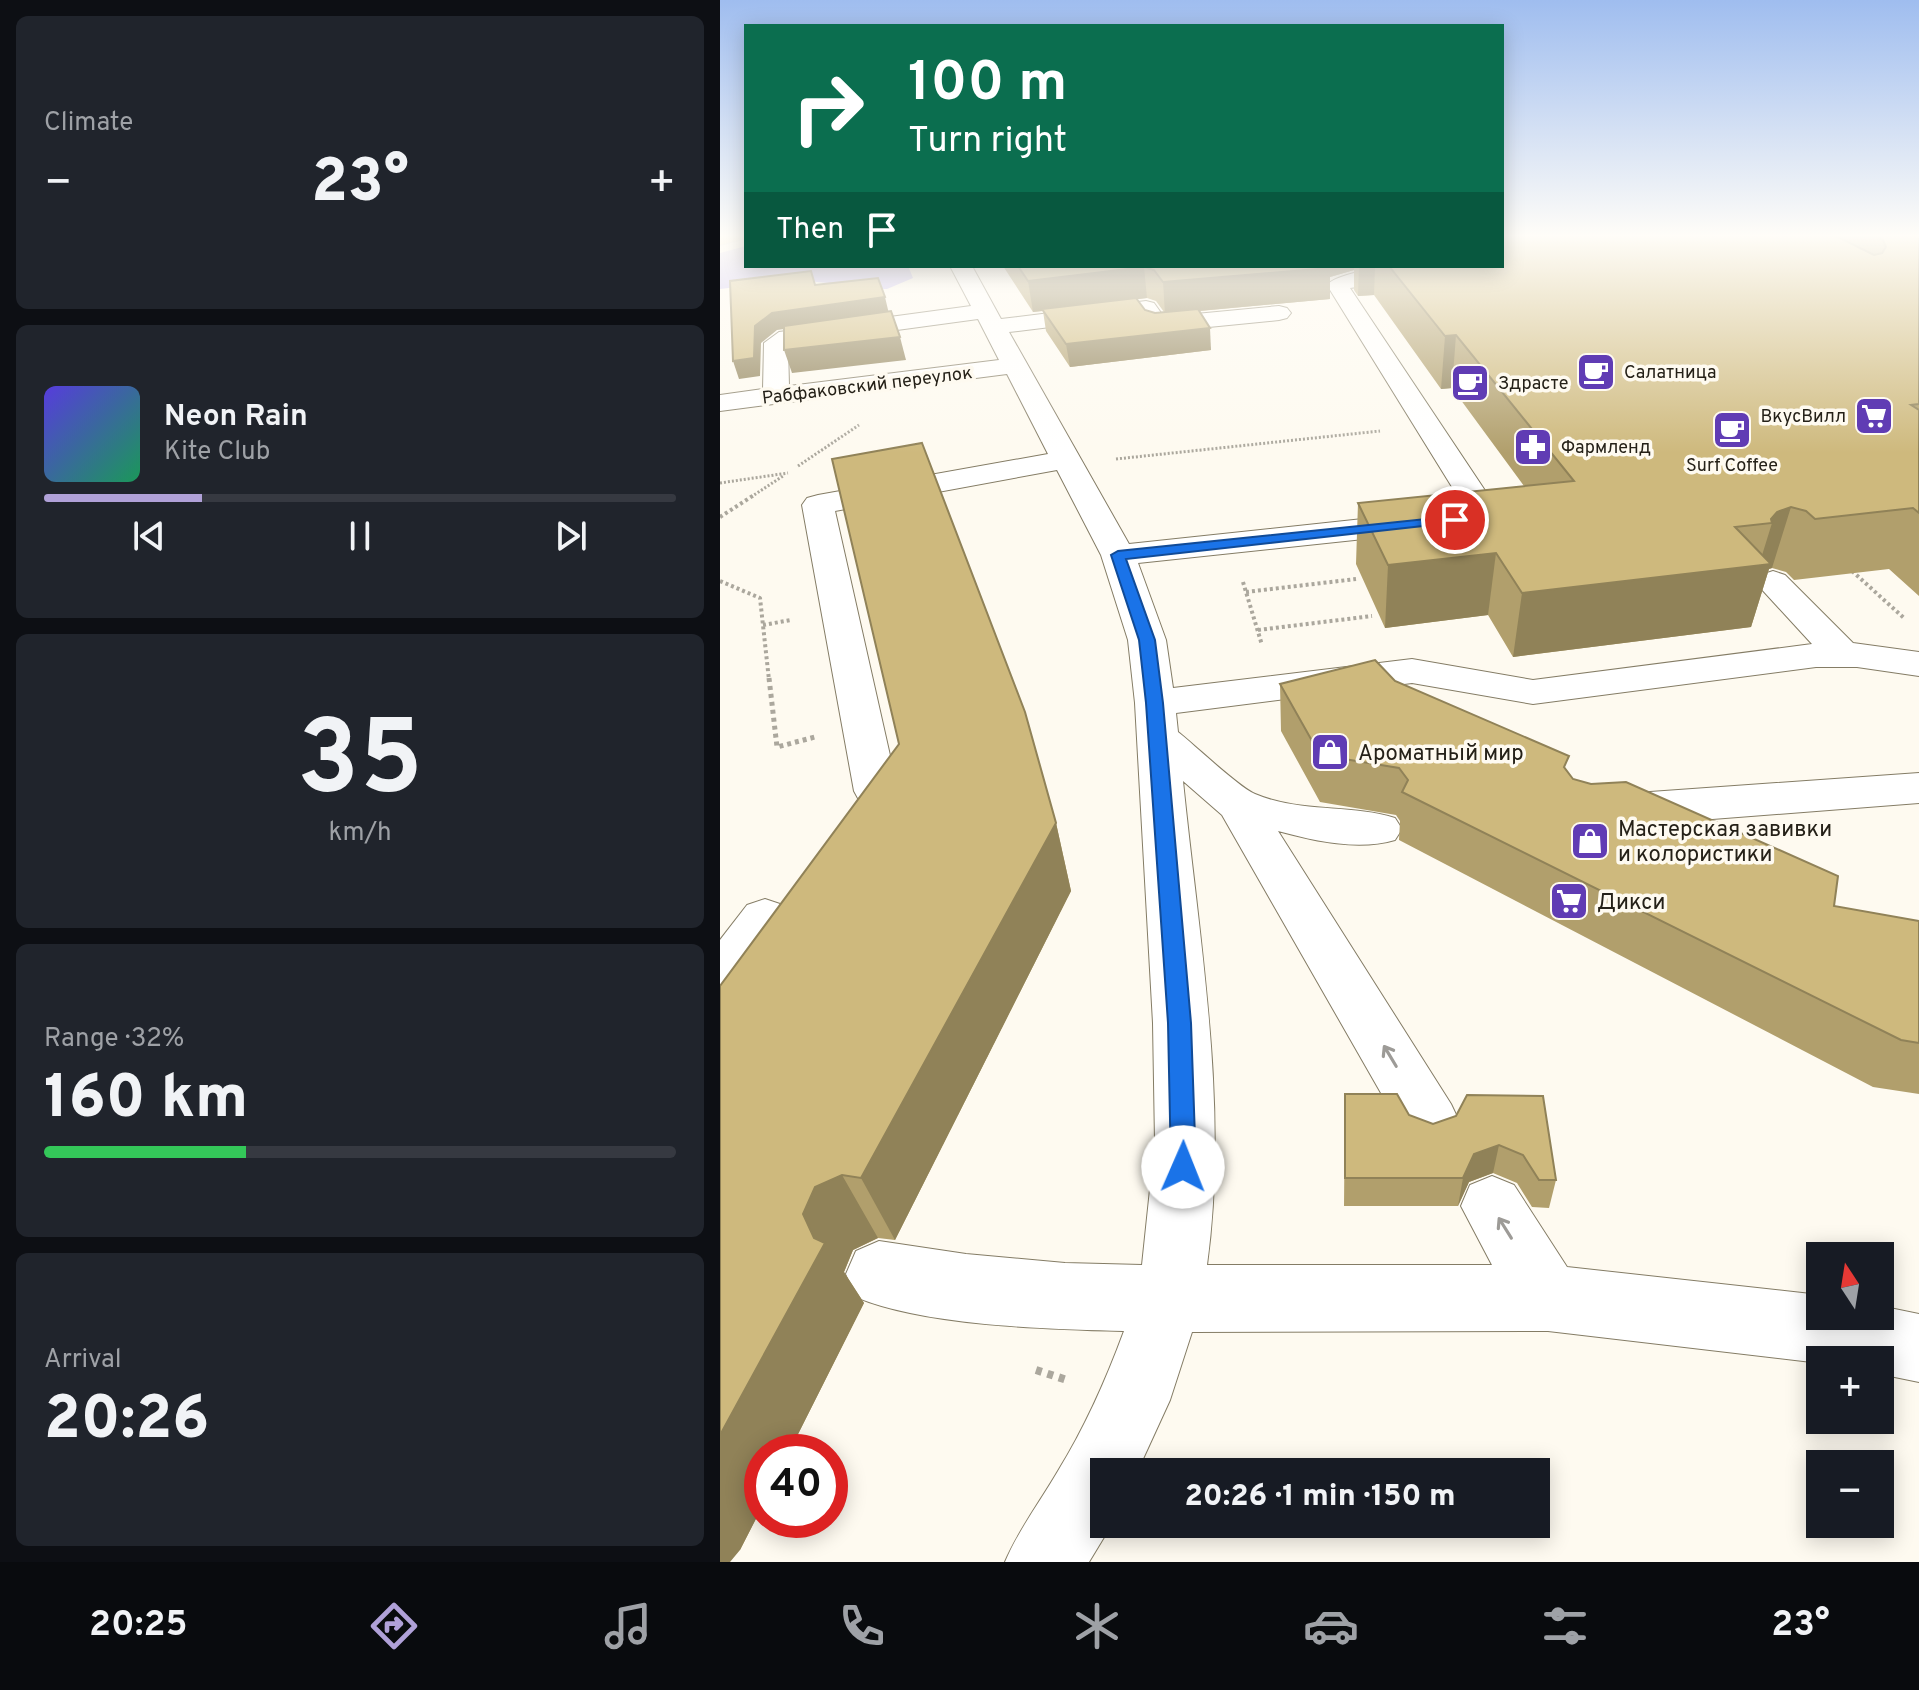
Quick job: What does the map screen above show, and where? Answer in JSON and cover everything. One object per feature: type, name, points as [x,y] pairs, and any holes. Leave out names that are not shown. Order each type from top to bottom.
[{"type":"street","points":[[982,307],[1118,555],[1147,640],[1180,1023],[1185,1142],[1178,1242],[1169,1299],[1134,1400],[1085,1498],[1044,1562]]},
{"type":"street","points":[[1118,555],[1486,516],[1352,307]]},
{"type":"street","points":[[776,396],[776,343],[788,337],[1146,308],[1158,325],[1279,313]]},
{"type":"street","name":"Рабфаковский переулок","points":[[720,403],[1013,366]]},
{"type":"street","points":[[876,791],[818,505],[1065,462]]},
{"type":"street","points":[[1773,582],[1842,654]]},
{"type":"street","points":[[1156,720],[1275,688],[1412,671],[1434,672],[1495,689],[1533,692],[1842,654],[1919,664]]},
{"type":"street","points":[[1156,720],[1239,805],[1430,1123]]},
{"type":"street","points":[[1580,813],[1919,788]]},
{"type":"street","points":[[1239,805],[1316,825],[1379,829]]},
{"type":"street","points":[[720,979],[765,918]]},
{"type":"street","points":[[1492,1206],[1548,1298]]},
{"type":"street","points":[[879,1274],[980,1289],[1065,1296],[1169,1299],[1548,1298],[1830,1330],[1919,1348]]},
{"type":"path","points":[[1065,462],[1428,426]]},
{"type":"path","points":[[850,432],[856,428]]},
{"type":"path","points":[[1849,567],[1907,622]]},
{"type":"path","points":[[1275,688],[1246,592],[1356,579]]},
{"type":"path","points":[[720,581],[760,598],[777,747],[804,740]]},
{"type":"path","points":[[1258,630],[1372,616]]},
{"type":"path","points":[[763,625],[790,620]]},
{"type":"path","points":[[1036,1370],[1078,1384]]},
{"type":"building","points":[[731,307],[815,307],[772,313],[755,326],[754,358],[733,361]]},
{"type":"building","points":[[1143,307],[1155,313],[1198,309],[1210,328],[1066,344],[1042,309]]},
{"type":"building","points":[[1422,307],[1919,307],[1919,404],[1911,405],[1919,410],[1919,513],[1913,508],[1815,519],[1806,511],[1791,507],[1777,512],[1771,519],[1772,523],[1735,527],[1771,564],[1522,593],[1496,553],[1388,565],[1358,503],[1574,481],[1456,335],[1445,336]]},
{"type":"building","points":[[891,311],[900,337],[784,350],[784,326]]},
{"type":"building","points":[[922,443],[1025,712],[1056,823],[861,1178],[842,1175],[815,1187],[803,1214],[814,1238],[825,1243],[720,1435],[720,986],[899,744],[832,459]]},
{"type":"building","points":[[1375,660],[1395,681],[1569,756],[1564,767],[1573,779],[1591,784],[1626,782],[1838,876],[1834,906],[1919,921],[1919,1043],[1901,1040],[1402,792],[1408,780],[1399,768],[1320,755],[1280,684]]},
{"type":"building","points":[[1345,1094],[1397,1094],[1409,1115],[1433,1124],[1456,1116],[1467,1095],[1543,1096],[1556,1180],[1539,1180],[1523,1155],[1499,1145],[1474,1154],[1463,1178],[1345,1178]]},
{"type":"place","name":"Салатница","points":[[1596,372]]},
{"type":"place","name":"Здрасте","points":[[1470,383]]},
{"type":"place","name":"ВкусВилл","points":[[1874,416]]},
{"type":"place","name":"Surf Coffee","points":[[1732,430]]},
{"type":"place","name":"Фармленд","points":[[1533,447]]},
{"type":"place","name":"Ароматный мир","points":[[1330,752]]},
{"type":"place","name":"Мастерская завивки и колористики","points":[[1590,841]]},
{"type":"place","name":"Дикси","points":[[1569,901]]},
{"type":"route","points":[[1183,1167],[1185,1142],[1180,1023],[1155,703],[1147,640],[1118,555],[1455,520]]}]
